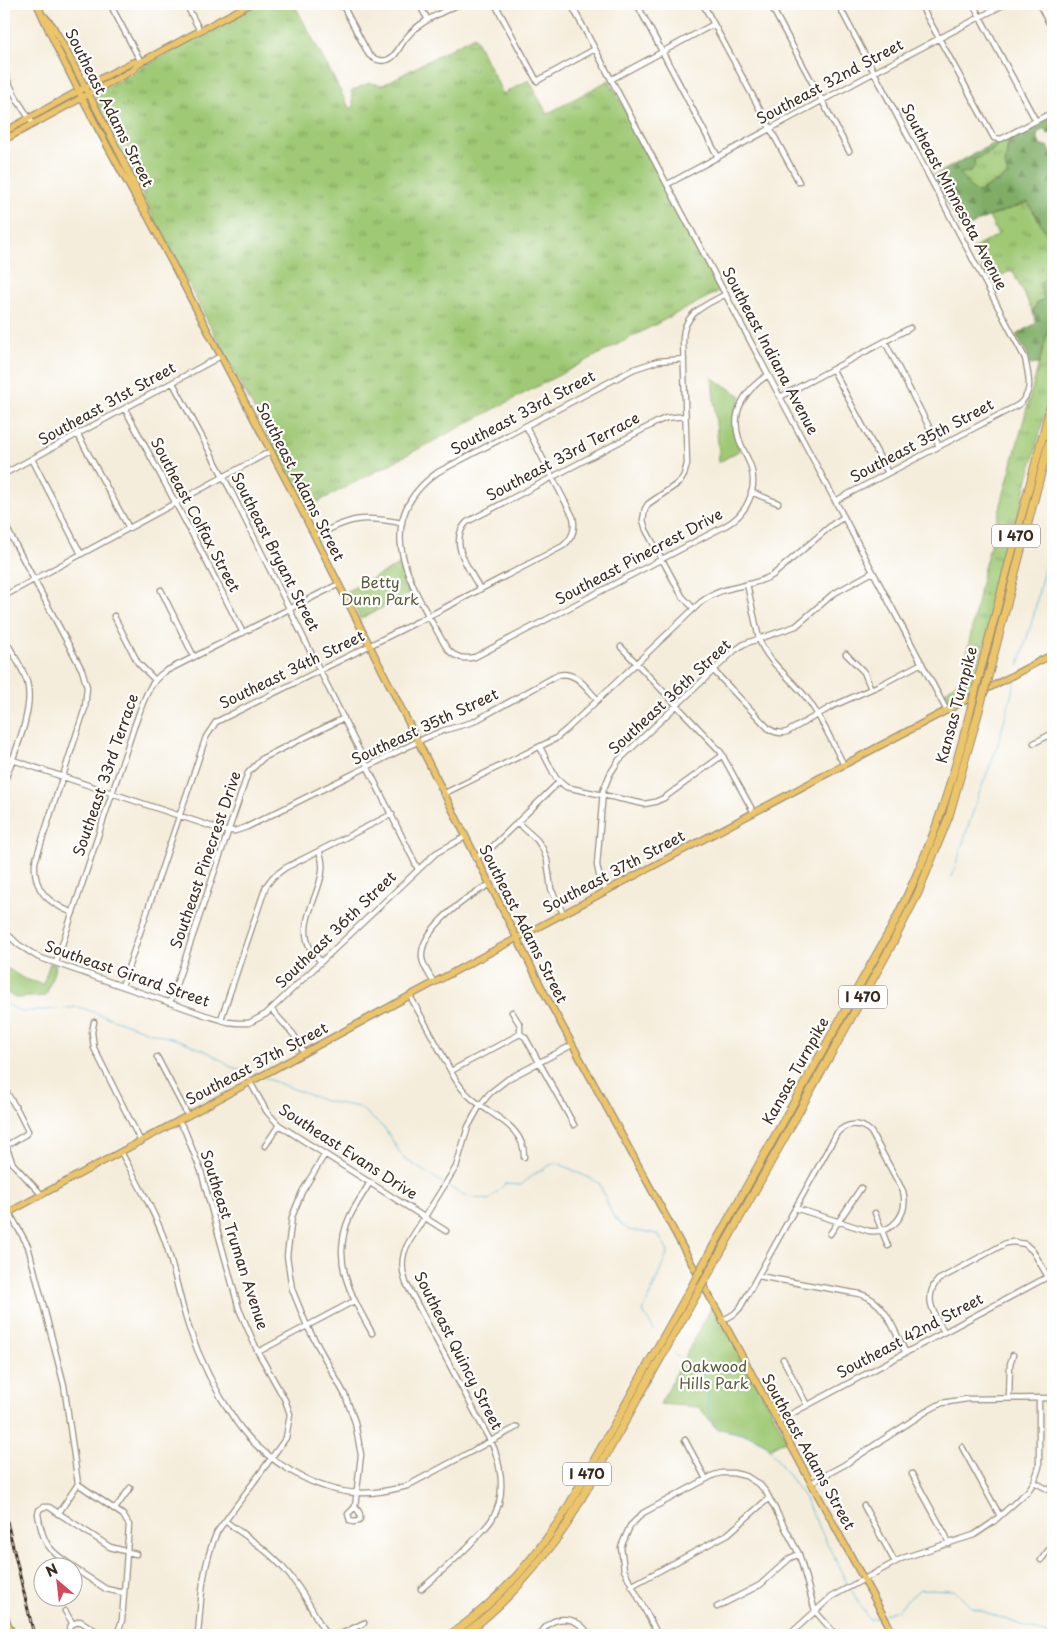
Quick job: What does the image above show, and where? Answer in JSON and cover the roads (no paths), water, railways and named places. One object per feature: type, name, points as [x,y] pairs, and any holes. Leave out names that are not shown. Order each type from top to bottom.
[{"type":"highway","name":"Kansas Turnpike","points":[[450,1635],[473,1618],[532,1560],[568,1507],[909,894],[940,817],[980,676],[1053,397]]},
{"type":"highway","name":"Kansas Turnpike","points":[[463,1635],[492,1612],[524,1580],[562,1532],[578,1507],[890,948],[918,893],[949,816],[980,707],[1053,428]]},
{"type":"main road","name":"Southeast Adams Street","points":[[37,4],[82,98],[147,216],[315,536],[516,938],[722,1321],[894,1635]]},
{"type":"main road","points":[[4,140],[133,70],[141,62],[250,4]]},
{"type":"main road","name":"Southeast Adams Street","points":[[44,16],[58,35],[89,94],[146,207],[147,216]]},
{"type":"main road","points":[[4,132],[133,62],[141,62]]},
{"type":"main road","name":"Southeast 37th Street","points":[[7,1214],[516,938],[1053,654]]},
{"type":"main road","points":[[4,1611],[6,1635]]},
{"type":"main road","points":[[6,1622],[13,1635]]},
{"type":"street","points":[[110,4],[141,62]]},
{"type":"street","points":[[186,4],[200,31]]},
{"type":"street","points":[[342,4],[368,53],[378,60],[391,58],[412,31],[428,20],[459,4]]},
{"type":"street","points":[[419,4],[428,20]]},
{"type":"street","points":[[496,4],[537,81],[595,49]]},
{"type":"street","name":"Southeast Indiana Avenue","points":[[571,4],[947,711]]},
{"type":"street","points":[[637,4],[718,157]]},
{"type":"street","points":[[703,4],[799,182]]},
{"type":"street","points":[[770,4],[848,151]]},
{"type":"street","name":"Southeast Minnesota Avenue","points":[[838,4],[1025,358],[1030,386],[1028,395],[1020,404]]},
{"type":"street","points":[[920,4],[996,139],[1001,139],[1053,112]]},
{"type":"street","points":[[973,4],[1036,121]]},
{"type":"street","name":"Southeast 32nd Street","points":[[668,184],[1004,4]]},
{"type":"street","points":[[1038,4],[1053,31]]},
{"type":"street","points":[[612,79],[714,24]]},
{"type":"street","points":[[4,73],[18,101],[34,124]]},
{"type":"street","points":[[694,609],[682,596],[646,530],[644,515],[651,502],[675,486],[684,475],[688,461],[683,334],[688,319],[697,310],[726,294]]},
{"type":"street","points":[[780,397],[910,328]]},
{"type":"street","points":[[885,342],[939,446]]},
{"type":"street","name":"Southeast 31st Street","points":[[4,474],[221,356]]},
{"type":"street","name":"Southeast 33rd Street","points":[[459,658],[446,647],[402,560],[400,540],[402,523],[406,509],[413,497],[431,477],[634,369],[658,361],[684,359]]},
{"type":"street","points":[[833,370],[888,473]]},
{"type":"street","name":"Southeast Pinecrest Drive","points":[[459,658],[475,657],[732,522],[744,509],[753,481],[752,469],[738,434],[737,414],[746,394],[755,384],[768,375]]},
{"type":"street","name":"Southeast Bryant Street","points":[[173,382],[290,610],[418,869]]},
{"type":"street","name":"Southeast 35th Street","points":[[835,501],[1020,404]]},
{"type":"street","name":"Southeast Colfax Street","points":[[125,409],[243,633]]},
{"type":"street","name":"Southeast 33rd Terrace","points":[[480,589],[460,549],[458,541],[463,526],[469,521],[659,421],[666,418],[686,416]]},
{"type":"street","points":[[526,426],[552,477]]},
{"type":"street","points":[[77,433],[129,528]]},
{"type":"street","points":[[4,596],[271,451]]},
{"type":"street","points":[[32,459],[81,554]]},
{"type":"street","name":"Southeast 34th Street","points":[[122,986],[206,737],[216,722],[370,646],[563,546],[572,536],[573,517],[552,477]]},
{"type":"street","points":[[751,492],[778,503]]},
{"type":"street","points":[[443,794],[540,747],[562,733],[707,597],[720,591],[763,580],[773,575],[833,524],[844,517]]},
{"type":"street","points":[[315,536],[337,525],[361,518],[374,518],[402,523]]},
{"type":"street","points":[[4,523],[82,670],[87,687],[85,708],[36,853],[35,870],[38,885],[57,907],[73,913]]},
{"type":"street","name":"Southeast 36th Street","points":[[606,890],[599,875],[597,865],[603,796],[608,778],[619,760],[739,647],[796,626],[833,594],[873,572]]},
{"type":"street","name":"Southeast 33rd Terrace","points":[[56,963],[134,728],[155,680],[166,671],[339,584]]},
{"type":"street","points":[[748,584],[759,639],[767,654],[804,694],[818,714],[844,765]]},
{"type":"street","points":[[161,590],[194,657]]},
{"type":"street","points":[[114,616],[138,663],[155,680]]},
{"type":"street","points":[[4,637],[25,676],[29,692],[27,714],[4,784]]},
{"type":"street","points":[[621,647],[722,755],[754,813]]},
{"type":"street","points":[[846,654],[864,672],[871,689]]},
{"type":"street","points":[[713,670],[769,729],[775,732],[787,732],[846,699],[871,689],[922,663]]},
{"type":"street","name":"Southeast 35th Street","points":[[227,831],[235,831],[247,827],[418,742],[442,731],[473,722],[561,674],[575,677],[598,700]]},
{"type":"street","name":"Southeast Pinecrest Drive","points":[[170,1003],[245,780],[255,764],[263,758],[344,718]]},
{"type":"street","points":[[1034,743],[1053,733]]},
{"type":"street","points":[[540,747],[559,782],[569,788],[640,804],[655,802],[664,798],[722,755]]},
{"type":"street","points":[[4,757],[227,831]]},
{"type":"street","points":[[475,858],[489,850],[559,782]]},
{"type":"street","points":[[221,1019],[266,886],[273,876],[281,870],[392,814]]},
{"type":"street","points":[[518,822],[537,840],[543,849],[551,889],[563,913]]},
{"type":"street","name":"Southeast 36th Street","points":[[249,1023],[263,1016],[271,1009],[440,850],[465,837]]},
{"type":"street","points":[[319,851],[323,860],[323,871],[307,920],[306,931],[311,950],[321,962]]},
{"type":"street","points":[[434,983],[422,959],[422,950],[426,940],[433,929],[467,898],[489,885]]},
{"type":"street","name":"Southeast Girard Street","points":[[4,931],[26,951],[56,963],[221,1019],[234,1023],[249,1023]]},
{"type":"street","points":[[410,996],[451,1071],[467,1094],[506,1122],[516,1133],[524,1148],[524,1157]]},
{"type":"street","points":[[271,1009],[294,1035],[304,1053]]},
{"type":"street","points":[[512,1012],[520,1025],[520,1034]]},
{"type":"street","points":[[94,1022],[92,1032],[94,1048],[140,1142]]},
{"type":"street","points":[[451,1071],[520,1034]]},
{"type":"street","points":[[520,1034],[525,1037],[574,1125]]},
{"type":"street","name":"Southeast Quincy Street","points":[[420,1588],[457,1558],[492,1519],[499,1504],[502,1483],[500,1467],[491,1442],[404,1278],[402,1264],[405,1248],[456,1167],[468,1127],[480,1105],[490,1093],[508,1079],[572,1044]]},
{"type":"street","points":[[157,1057],[188,1116]]},
{"type":"street","name":"Southeast Evans Drive","points":[[251,1082],[267,1112],[279,1125],[446,1231]]},
{"type":"street","points":[[4,1088],[28,1132],[5,1144],[13,1164],[42,1194]]},
{"type":"street","name":"Southeast Truman Avenue","points":[[179,1121],[201,1171],[239,1309],[258,1352],[285,1400],[290,1414],[286,1438],[217,1532],[209,1550],[202,1579],[198,1635]]},
{"type":"street","points":[[265,1146],[279,1125]]},
{"type":"street","points":[[722,1321],[737,1311],[838,1133],[843,1128],[849,1125],[860,1125],[867,1128],[905,1197],[904,1208],[899,1220],[889,1228],[881,1231],[869,1231],[796,1208]]},
{"type":"street","points":[[121,1152],[154,1214],[166,1244],[189,1328],[205,1367],[235,1421],[251,1440],[272,1458],[306,1479],[331,1488],[357,1493],[389,1491],[407,1486],[518,1427]]},
{"type":"street","points":[[325,1154],[302,1192],[292,1217],[287,1256],[292,1289],[307,1326],[344,1396],[355,1422],[361,1455],[355,1507]]},
{"type":"street","points":[[370,1182],[350,1216],[343,1237],[342,1266],[354,1301],[372,1333]]},
{"type":"street","points":[[830,1234],[861,1188]]},
{"type":"street","points":[[875,1213],[888,1246]]},
{"type":"street","points":[[7,1214],[28,1246],[64,1384],[78,1484],[58,1514]]},
{"type":"street","points":[[944,1332],[930,1304],[930,1294],[934,1285],[938,1280],[1006,1243],[1020,1243],[1030,1248],[1036,1254],[1048,1277]]},
{"type":"street","name":"Southeast 42nd Street","points":[[778,1421],[1053,1274]]},
{"type":"street","points":[[758,1276],[869,1297],[882,1309],[906,1353]]},
{"type":"street","points":[[258,1352],[354,1301]]},
{"type":"street","points":[[1009,1398],[1010,1364],[1013,1355]]},
{"type":"street","points":[[783,1359],[807,1405]]},
{"type":"street","points":[[789,1635],[832,1597],[895,1562],[910,1555],[974,1536],[1028,1491],[1034,1482],[1039,1462],[1039,1398]]},
{"type":"street","points":[[811,1483],[933,1407],[959,1399],[1053,1398]]},
{"type":"street","points":[[685,1440],[706,1479]]},
{"type":"street","points":[[962,1447],[1000,1516]]},
{"type":"street","points":[[658,1635],[631,1586],[622,1563],[622,1547],[625,1534],[633,1522],[643,1513],[714,1475],[728,1473],[740,1474],[755,1480],[765,1490],[799,1554],[816,1611],[836,1635]]},
{"type":"street","points":[[912,1474],[949,1544]]},
{"type":"street","points":[[1034,1482],[1053,1492]]},
{"type":"street","points":[[78,1484],[123,1515],[128,1522],[122,1626],[117,1635]]},
{"type":"street","points":[[115,1510],[130,1488]]},
{"type":"street","points":[[631,1586],[728,1534],[769,1498]]},
{"type":"street","points":[[864,1506],[895,1562]]},
{"type":"street","points":[[57,1556],[52,1552],[44,1538],[38,1516],[39,1510],[46,1507],[110,1547],[136,1554]]},
{"type":"street","points":[[225,1522],[261,1547],[285,1569],[304,1596],[326,1635]]},
{"type":"street","points":[[1041,1560],[1053,1544]]},
{"type":"street","points":[[717,1607],[760,1585],[790,1558],[799,1554]]},
{"type":"street","points":[[82,1573],[106,1589],[124,1593]]},
{"type":"street","points":[[65,1611],[73,1624]]},
{"type":"street","points":[[540,1635],[542,1630],[550,1623],[564,1619],[577,1622],[583,1626],[589,1635]]},
{"type":"street","points":[[70,1635],[69,1630],[77,1622],[82,1622],[102,1635]]},
{"type":"street","points":[[339,1635],[364,1622]]},
{"type":"waterway","points":[[1019,665],[1053,537]]},
{"type":"waterway","points":[[952,877],[978,796],[997,748],[1015,681]]},
{"type":"waterway","points":[[4,1002],[21,1012],[79,1007],[149,1032],[182,1041],[210,1053],[231,1067],[259,1075]]},
{"type":"waterway","points":[[265,1078],[325,1101],[359,1107],[385,1129],[402,1156],[464,1196],[489,1200],[505,1184],[521,1185],[536,1173],[556,1162],[599,1183],[613,1216],[628,1230],[658,1234],[668,1252],[643,1312],[654,1330]]},
{"type":"waterway","points":[[675,1355],[701,1371],[708,1381],[708,1408],[716,1428],[751,1436],[765,1443],[804,1497],[847,1583]]},
{"type":"waterway","points":[[885,1614],[897,1610],[920,1589],[954,1590],[971,1607],[1049,1635]]},
{"type":"waterway","points":[[852,1591],[869,1620],[882,1616]]},
{"type":"railway","points":[[4,1509],[34,1635]]},
{"type":"park label","name":"Betty Dunn Park","points":[[380,592]]},
{"type":"park label","name":"Oakwood Hills Park","points":[[714,1376]]}]
